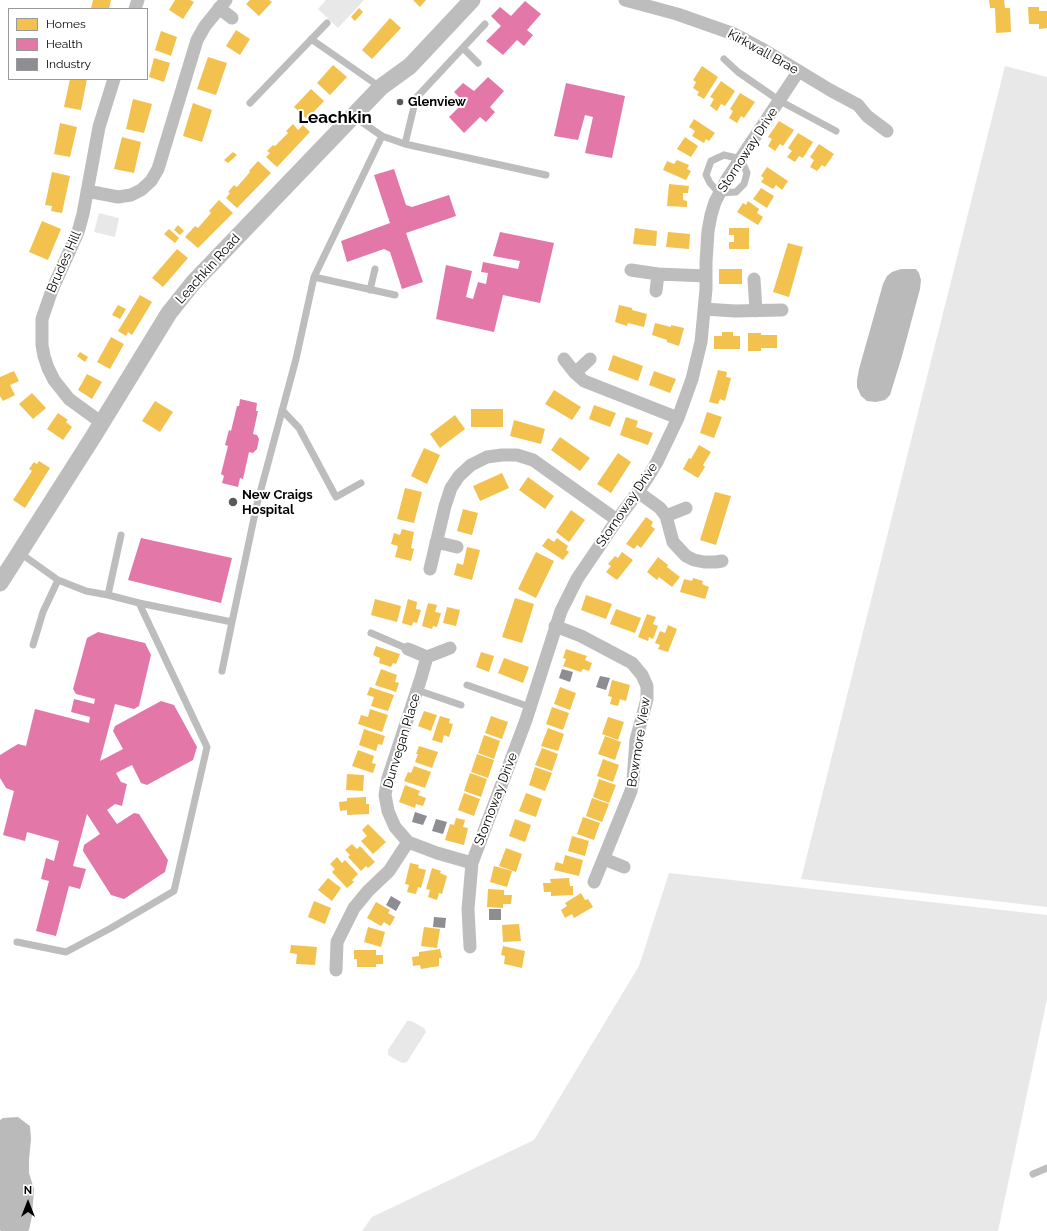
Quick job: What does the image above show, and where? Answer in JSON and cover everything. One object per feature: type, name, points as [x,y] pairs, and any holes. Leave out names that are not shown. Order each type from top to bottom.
[{"type":"street","name":"Leachkin Road","points":[[0,582],[102,423],[169,313],[193,283],[380,88],[410,66],[472,0]]},
{"type":"street","name":"Kirkwall Brae","points":[[625,0],[677,14],[734,34],[858,105],[867,116],[887,131]]},
{"type":"street","points":[[88,191],[118,197],[131,195],[141,190],[151,181],[158,169],[197,40],[205,26],[222,4],[232,18]]},
{"type":"street","name":"Stornoway Drive","points":[[470,947],[468,909],[472,863],[530,707],[555,626],[577,579],[638,492],[657,462],[678,418],[692,379],[701,342],[708,231],[714,202],[741,158],[798,72]]},
{"type":"street","name":"Brudes Hill","points":[[102,423],[69,399],[54,380],[44,356],[42,344],[42,319],[52,290],[78,232],[88,191],[99,127],[114,80]]},
{"type":"street","points":[[631,270],[658,274],[706,276]]},
{"type":"street","points":[[656,291],[658,274]]},
{"type":"street","points":[[754,279],[756,311]]},
{"type":"street","points":[[704,309],[735,311],[782,310]]},
{"type":"street","points":[[564,359],[584,382],[678,418]]},
{"type":"street","points":[[575,373],[590,359]]},
{"type":"street","points":[[430,569],[445,506],[451,488],[459,476],[472,465],[486,457],[517,455],[533,460],[617,520]]},
{"type":"street","points":[[638,492],[660,508],[666,516],[673,542],[686,556],[694,560],[704,562],[716,562],[722,560]]},
{"type":"street","points":[[666,516],[686,508]]},
{"type":"street","points":[[436,542],[457,547]]},
{"type":"street","name":"Bowmore View","points":[[555,626],[581,636],[632,663],[642,675],[647,686],[648,698],[636,740],[631,790],[594,882]]},
{"type":"street","points":[[408,649],[427,657],[450,648]]},
{"type":"street","name":"Dunvegan Place","points":[[427,657],[418,690],[388,778],[385,795],[388,811],[395,827],[408,842],[437,853],[472,863]]},
{"type":"street","points":[[336,970],[337,942],[354,908],[368,891],[389,871],[408,842]]},
{"type":"street","points":[[604,859],[624,867]]},
{"type":"lane","points":[[250,103],[327,23]]},
{"type":"lane","points":[[404,144],[416,98],[485,24]]},
{"type":"lane","points":[[311,39],[380,88]]},
{"type":"lane","points":[[463,48],[478,63]]},
{"type":"lane","points":[[724,59],[738,72],[780,101],[836,131]]},
{"type":"lane","points":[[353,116],[382,136],[404,144],[546,175]]},
{"type":"lane","points":[[222,671],[257,504],[296,359],[314,277],[382,136]]},
{"type":"lane","points":[[719,193],[706,175],[711,161],[724,155],[741,158]]},
{"type":"lane","points":[[370,290],[375,269]]},
{"type":"lane","points":[[314,277],[395,296]]},
{"type":"lane","points":[[282,410],[299,428],[336,497],[361,482]]},
{"type":"lane","points":[[108,595],[121,536]]},
{"type":"lane","points":[[20,552],[58,580],[86,591],[232,622]]},
{"type":"lane","points":[[33,645],[43,612],[58,580]]},
{"type":"lane","points":[[17,942],[66,952],[111,928],[174,891],[207,747],[139,603]]},
{"type":"lane","points":[[371,633],[408,649]]},
{"type":"lane","points":[[467,685],[530,707]]},
{"type":"lane","points":[[418,690],[461,705]]},
{"type":"lane","points":[[1033,1174],[1047,1168]]},
{"type":"shaded area","points":[[326,0],[364,0],[338,28],[318,9]]},
{"type":"shaded area","points":[[1005,66],[1047,77],[1047,907],[801,879]]},
{"type":"shaded area","points":[[99,213],[119,218],[115,237],[94,232]]},
{"type":"shaded area","points":[[901,269],[916,269],[921,280],[920,289],[890,395],[885,400],[876,402],[867,401],[861,396],[857,387],[859,369],[883,284],[887,276],[892,272]]},
{"type":"shaded area","points":[[669,873],[1047,915],[1047,999],[998,1231],[362,1231],[372,1217],[534,1140],[639,966]]},
{"type":"shaded area","points":[[407,1021],[411,1021],[424,1028],[426,1032],[407,1062],[402,1063],[388,1055],[388,1050]]},
{"type":"shaded area","points":[[18,1117],[30,1126],[31,1139],[29,1173],[34,1189],[32,1216],[28,1231],[1,1231],[0,1120],[3,1118]]},
{"type":"building: Homes","points":[[93,0],[111,0],[109,8],[91,8]]},
{"type":"building: Homes","points":[[175,0],[190,0],[194,2],[183,19],[169,10]]},
{"type":"building: Homes","points":[[250,0],[269,0],[272,2],[259,16],[246,4]]},
{"type":"building: Homes","points":[[413,0],[426,0],[420,7]]},
{"type":"building: Homes","points":[[989,0],[1004,0],[1005,8],[1010,8],[1011,32],[996,33],[995,8],[990,8]]},
{"type":"building: Homes","points":[[1028,7],[1039,7],[1039,11],[1047,11],[1047,28],[1039,29],[1039,24],[1029,24]]},
{"type":"building: Homes","points":[[359,8],[363,12],[355,21],[351,17]]},
{"type":"building: Homes","points":[[390,18],[401,28],[372,59],[362,50]]},
{"type":"building: Homes","points":[[236,30],[250,39],[240,55],[226,46]]},
{"type":"building: Homes","points":[[161,31],[177,37],[171,56],[155,50]]},
{"type":"building: Homes","points":[[208,57],[227,63],[216,95],[197,89]]},
{"type":"building: Homes","points":[[154,58],[170,63],[164,82],[149,77]]},
{"type":"building: Homes","points":[[333,65],[347,77],[330,95],[317,83]]},
{"type":"building: Homes","points":[[702,66],[718,77],[704,99],[697,95],[699,92],[693,88],[696,82],[693,80]]},
{"type":"building: Homes","points":[[70,80],[87,80],[81,110],[64,107]]},
{"type":"building: Homes","points":[[721,81],[735,91],[725,106],[721,104],[717,111],[710,106],[714,99],[710,97]]},
{"type":"building: Homes","points":[[311,89],[324,101],[307,119],[294,107]]},
{"type":"building: Homes","points":[[740,93],[755,102],[744,118],[741,116],[737,123],[729,118],[733,111],[730,109]]},
{"type":"building: Homes","points":[[133,99],[152,104],[144,133],[126,129]]},
{"type":"building: Homes","points":[[193,103],[212,110],[202,142],[183,136]]},
{"type":"building: Homes","points":[[694,119],[715,133],[709,141],[706,139],[704,143],[692,136],[695,131],[689,127]]},
{"type":"building: Homes","points":[[779,121],[794,130],[783,146],[780,144],[775,151],[768,146],[772,139],[768,137]]},
{"type":"building: Homes","points":[[60,123],[77,127],[70,157],[54,154]]},
{"type":"building: Homes","points":[[293,124],[298,130],[303,125],[310,132],[277,167],[266,157],[270,153],[267,151],[273,145],[275,146],[288,133],[286,131]]},
{"type":"building: Homes","points":[[798,133],[813,142],[803,158],[799,156],[795,162],[787,157],[792,151],[788,148]]},
{"type":"building: Homes","points":[[122,137],[141,142],[134,173],[114,169]]},
{"type":"building: Homes","points":[[685,137],[698,146],[691,157],[677,149]]},
{"type":"building: Homes","points":[[819,144],[834,154],[825,167],[822,165],[817,171],[810,167],[814,160],[810,157]]},
{"type":"building: Homes","points":[[233,152],[237,155],[228,163],[224,160]]},
{"type":"building: Homes","points":[[677,160],[689,165],[687,169],[691,171],[686,180],[663,170],[667,161],[674,164]]},
{"type":"building: Homes","points":[[258,161],[271,173],[237,208],[226,198],[230,193],[228,192],[234,185],[237,187]]},
{"type":"building: Homes","points":[[767,167],[788,181],[782,190],[776,185],[773,189],[761,182],[764,178],[761,176]]},
{"type":"building: Homes","points":[[52,172],[70,176],[62,213],[51,211],[52,206],[45,205]]},
{"type":"building: Homes","points":[[669,184],[689,186],[688,193],[683,193],[683,200],[687,201],[687,207],[667,206]]},
{"type":"building: Homes","points":[[761,188],[774,196],[767,208],[753,199]]},
{"type":"building: Homes","points":[[219,200],[233,213],[198,248],[185,237],[195,226],[198,228],[211,213],[209,211]]},
{"type":"building: Homes","points":[[748,201],[759,209],[757,213],[763,217],[758,225],[737,212],[743,203],[746,205]]},
{"type":"building: Homes","points":[[42,221],[61,229],[48,260],[29,252]]},
{"type":"building: Homes","points":[[178,225],[184,231],[180,235],[174,230]]},
{"type":"building: Homes","points":[[635,228],[657,231],[656,246],[633,244]]},
{"type":"building: Homes","points":[[729,228],[749,228],[749,249],[729,249],[729,242],[734,242],[734,235],[729,235]]},
{"type":"building: Homes","points":[[169,229],[179,238],[175,243],[164,234]]},
{"type":"building: Homes","points":[[668,232],[690,234],[689,249],[666,247]]},
{"type":"building: Homes","points":[[788,243],[803,247],[789,297],[773,292]]},
{"type":"building: Homes","points":[[177,249],[188,258],[163,287],[152,278]]},
{"type":"building: Homes","points":[[719,269],[742,269],[742,284],[719,284]]},
{"type":"building: Homes","points":[[140,295],[152,302],[132,335],[128,332],[126,336],[118,331]]},
{"type":"building: Homes","points":[[118,305],[126,309],[120,319],[112,315]]},
{"type":"building: Homes","points":[[619,305],[647,314],[644,327],[628,323],[627,326],[615,322]]},
{"type":"building: Homes","points":[[655,323],[671,327],[671,325],[684,328],[679,346],[652,335]]},
{"type":"building: Homes","points":[[722,332],[733,332],[733,336],[740,336],[740,349],[714,349],[714,336],[722,336]]},
{"type":"building: Homes","points":[[748,333],[777,335],[777,348],[761,348],[761,351],[748,351]]},
{"type":"building: Homes","points":[[111,337],[124,344],[110,369],[97,362]]},
{"type":"building: Homes","points":[[80,352],[88,357],[85,362],[77,356]]},
{"type":"building: Homes","points":[[613,355],[643,366],[638,381],[608,370]]},
{"type":"building: Homes","points":[[718,370],[727,372],[726,377],[731,378],[725,401],[720,399],[718,404],[709,402]]},
{"type":"building: Homes","points":[[14,371],[19,381],[10,385],[15,395],[3,401],[0,396],[0,377]]},
{"type":"building: Homes","points":[[654,371],[676,379],[670,393],[649,385]]},
{"type":"building: Homes","points":[[87,374],[102,382],[92,399],[78,390]]},
{"type":"building: Homes","points":[[554,390],[581,407],[572,420],[545,404]]},
{"type":"building: Homes","points":[[32,393],[46,408],[33,419],[19,404]]},
{"type":"building: Homes","points":[[155,401],[173,412],[160,432],[142,421]]},
{"type":"building: Homes","points":[[594,405],[616,413],[610,427],[589,419]]},
{"type":"building: Homes","points":[[471,409],[503,409],[503,427],[471,427]]},
{"type":"building: Homes","points":[[707,412],[722,417],[714,438],[700,433]]},
{"type":"building: Homes","points":[[58,413],[68,420],[66,422],[72,427],[63,440],[47,429]]},
{"type":"building: Homes","points":[[455,415],[465,429],[440,448],[430,434]]},
{"type":"building: Homes","points":[[626,417],[638,421],[636,427],[653,433],[648,445],[620,435]]},
{"type":"building: Homes","points":[[514,420],[545,429],[541,444],[510,436]]},
{"type":"building: Homes","points":[[560,437],[590,458],[580,471],[551,450]]},
{"type":"building: Homes","points":[[699,445],[711,452],[703,465],[705,467],[698,478],[683,469]]},
{"type":"building: Homes","points":[[424,448],[440,455],[427,484],[411,476]]},
{"type":"building: Homes","points":[[618,453],[631,462],[611,493],[597,484]]},
{"type":"building: Homes","points":[[39,461],[50,468],[25,508],[13,500],[32,471],[29,469],[34,462],[37,464]]},
{"type":"building: Homes","points":[[502,473],[509,488],[480,501],[473,486]]},
{"type":"building: Homes","points":[[528,477],[554,496],[545,509],[519,490]]},
{"type":"building: Homes","points":[[405,488],[422,492],[414,523],[397,519]]},
{"type":"building: Homes","points":[[715,492],[731,496],[716,545],[700,540]]},
{"type":"building: Homes","points":[[463,509],[478,513],[472,535],[457,531]]},
{"type":"building: Homes","points":[[571,510],[585,520],[569,542],[556,532]]},
{"type":"building: Homes","points":[[646,517],[653,522],[651,526],[655,529],[641,548],[637,545],[634,549],[626,544]]},
{"type":"building: Homes","points":[[402,529],[414,532],[411,548],[414,549],[411,561],[395,557],[398,546],[391,544],[394,533],[400,535]]},
{"type":"building: Homes","points":[[548,538],[554,542],[557,538],[568,546],[566,550],[569,552],[563,560],[542,546]]},
{"type":"building: Homes","points":[[467,547],[480,550],[472,580],[454,575],[457,563],[463,565]]},
{"type":"building: Homes","points":[[536,552],[554,561],[536,598],[518,589]]},
{"type":"building: Homes","points":[[622,552],[633,560],[617,580],[606,572],[611,566],[608,564],[615,556],[618,558]]},
{"type":"building: Homes","points":[[658,557],[668,565],[667,567],[680,577],[672,587],[659,577],[657,580],[647,572]]},
{"type":"building: Homes","points":[[693,578],[703,581],[702,584],[709,587],[705,599],[680,592],[684,579],[692,581]]},
{"type":"building: Homes","points":[[586,595],[612,604],[606,619],[581,610]]},
{"type":"building: Homes","points":[[515,598],[534,604],[522,643],[502,637]]},
{"type":"building: Homes","points":[[375,599],[401,606],[397,622],[371,615]]},
{"type":"building: Homes","points":[[408,599],[417,602],[416,609],[421,610],[417,623],[413,622],[412,626],[402,623]]},
{"type":"building: Homes","points":[[428,603],[437,605],[435,612],[441,613],[437,627],[433,626],[432,629],[422,626]]},
{"type":"building: Homes","points":[[447,607],[460,610],[456,626],[443,623]]},
{"type":"building: Homes","points":[[616,609],[641,618],[635,633],[610,624]]},
{"type":"building: Homes","points":[[647,614],[656,617],[653,624],[658,626],[653,639],[649,637],[648,641],[638,637]]},
{"type":"building: Homes","points":[[668,625],[677,629],[668,652],[658,649],[660,645],[655,643],[660,631],[665,633]]},
{"type":"building: Homes","points":[[376,646],[400,654],[396,664],[393,663],[391,667],[379,663],[380,658],[373,655]]},
{"type":"building: Homes","points":[[566,649],[587,656],[585,660],[592,663],[589,671],[583,669],[581,672],[563,666],[566,659],[563,658]]},
{"type":"building: Homes","points":[[481,652],[494,656],[489,672],[476,667]]},
{"type":"building: Homes","points":[[504,658],[529,667],[523,683],[498,673]]},
{"type":"building: Homes","points":[[381,669],[397,675],[395,682],[399,683],[396,692],[375,685]]},
{"type":"building: Homes","points":[[612,680],[630,685],[626,701],[620,699],[618,706],[610,704],[612,697],[608,696]]},
{"type":"building: Homes","points":[[370,687],[394,695],[388,711],[371,706],[374,697],[367,695]]},
{"type":"building: Homes","points":[[560,687],[576,693],[570,710],[554,704]]},
{"type":"building: Homes","points":[[552,707],[569,713],[563,730],[546,724]]},
{"type":"building: Homes","points":[[370,709],[388,715],[382,732],[358,724],[361,715],[368,717]]},
{"type":"building: Homes","points":[[424,711],[437,715],[431,731],[418,726]]},
{"type":"building: Homes","points":[[440,716],[450,719],[449,723],[453,724],[449,737],[444,735],[442,743],[432,740]]},
{"type":"building: Homes","points":[[491,716],[508,722],[502,739],[485,733]]},
{"type":"building: Homes","points":[[608,717],[624,722],[618,740],[602,734]]},
{"type":"building: Homes","points":[[548,728],[564,734],[558,751],[541,746]]},
{"type":"building: Homes","points":[[364,729],[385,736],[382,745],[378,744],[376,751],[359,745]]},
{"type":"building: Homes","points":[[484,735],[500,741],[494,759],[478,753]]},
{"type":"building: Homes","points":[[605,736],[621,742],[615,760],[598,754]]},
{"type":"building: Homes","points":[[419,746],[438,752],[432,768],[415,762]]},
{"type":"building: Homes","points":[[542,748],[558,754],[552,771],[535,765]]},
{"type":"building: Homes","points":[[358,750],[374,756],[372,763],[376,764],[373,773],[352,766]]},
{"type":"building: Homes","points":[[477,754],[494,760],[488,778],[471,772]]},
{"type":"building: Homes","points":[[603,759],[619,765],[613,782],[597,776]]},
{"type":"building: Homes","points":[[414,766],[431,772],[425,788],[404,781],[408,772],[411,773]]},
{"type":"building: Homes","points":[[535,767],[552,773],[545,791],[529,785]]},
{"type":"building: Homes","points":[[470,773],[487,779],[481,797],[464,791]]},
{"type":"building: Homes","points":[[347,774],[364,775],[363,791],[346,790]]},
{"type":"building: Homes","points":[[599,779],[616,785],[609,803],[593,797]]},
{"type":"building: Homes","points":[[405,785],[420,791],[418,795],[426,798],[423,806],[416,804],[415,808],[399,802]]},
{"type":"building: Homes","points":[[464,793],[480,799],[474,816],[458,810]]},
{"type":"building: Homes","points":[[526,793],[542,799],[536,817],[519,811]]},
{"type":"building: Homes","points":[[366,797],[366,804],[369,804],[369,814],[347,815],[347,810],[340,811],[339,802],[347,801],[347,798]]},
{"type":"building: Homes","points":[[592,798],[609,804],[602,822],[586,816]]},
{"type":"building: Homes","points":[[583,817],[600,823],[594,840],[577,834]]},
{"type":"building: Homes","points":[[456,818],[465,820],[463,827],[468,828],[464,845],[445,840],[450,824],[454,825]]},
{"type":"building: Homes","points":[[515,819],[531,825],[525,842],[509,836]]},
{"type":"building: Homes","points":[[368,824],[386,842],[373,854],[361,841],[367,836],[362,830]]},
{"type":"building: Homes","points":[[572,836],[589,841],[585,856],[568,851]]},
{"type":"building: Homes","points":[[352,844],[357,849],[360,846],[375,862],[368,868],[366,866],[361,871],[348,857],[350,855],[345,850]]},
{"type":"building: Homes","points":[[506,848],[522,854],[516,872],[499,866]]},
{"type":"building: Homes","points":[[565,855],[583,860],[579,876],[554,870],[556,862],[563,864]]},
{"type":"building: Homes","points":[[337,857],[342,863],[345,860],[358,874],[352,880],[354,882],[347,888],[332,872],[335,869],[330,864]]},
{"type":"building: Homes","points":[[410,863],[419,865],[418,868],[426,870],[421,888],[418,887],[416,894],[407,892],[409,885],[405,884]]},
{"type":"building: Homes","points":[[494,866],[512,871],[507,887],[490,882]]},
{"type":"building: Homes","points":[[432,868],[441,871],[440,873],[447,876],[442,894],[439,893],[437,900],[428,897],[430,890],[426,889]]},
{"type":"building: Homes","points":[[328,878],[341,888],[332,901],[318,890]]},
{"type":"building: Homes","points":[[569,878],[570,886],[573,886],[573,895],[551,896],[551,892],[544,892],[543,883],[551,883],[550,879]]},
{"type":"building: Homes","points":[[488,889],[504,890],[504,895],[512,895],[511,904],[503,904],[503,908],[487,907]]},
{"type":"building: Homes","points":[[581,893],[585,900],[588,899],[593,907],[574,918],[572,914],[565,918],[561,910],[567,906],[565,903]]},
{"type":"building: Homes","points":[[314,901],[331,908],[325,924],[308,917]]},
{"type":"building: Homes","points":[[376,902],[390,910],[388,913],[395,917],[390,926],[384,922],[381,926],[367,918]]},
{"type":"building: Homes","points":[[519,924],[521,941],[503,942],[502,925]]},
{"type":"building: Homes","points":[[368,927],[385,932],[381,947],[364,942]]},
{"type":"building: Homes","points":[[424,927],[440,929],[437,948],[421,946]]},
{"type":"building: Homes","points":[[291,945],[317,947],[315,965],[296,964],[297,954],[290,953]]},
{"type":"building: Homes","points":[[503,946],[525,951],[522,968],[504,964],[505,956],[501,955]]},
{"type":"building: Homes","points":[[440,949],[442,958],[439,958],[439,966],[421,969],[420,965],[413,966],[412,957],[419,956],[419,952]]},
{"type":"building: Homes","points":[[354,950],[376,950],[376,955],[383,955],[383,964],[376,964],[376,967],[357,967],[357,959],[354,959]]},
{"type":"building: Health","points":[[525,1],[541,14],[527,30],[533,35],[524,46],[517,40],[503,55],[486,41],[501,26],[491,16],[500,7],[511,16]]},
{"type":"building: Health","points":[[488,77],[504,91],[490,107],[495,112],[486,122],[480,117],[464,133],[449,117],[464,102],[454,92],[463,83],[474,91]]},
{"type":"building: Health","points":[[566,83],[625,96],[612,158],[585,153],[593,117],[585,115],[578,140],[554,136]]},
{"type":"building: Health","points":[[394,169],[406,205],[412,207],[449,195],[456,216],[406,233],[423,282],[402,289],[390,252],[384,249],[347,262],[341,241],[390,223],[374,175]]},
{"type":"building: Health","points":[[500,232],[554,243],[540,303],[503,295],[494,332],[436,319],[446,265],[472,271],[466,297],[473,299],[478,282],[486,284],[488,273],[481,272],[483,262],[518,269],[520,261],[493,256]]},
{"type":"building: Health","points":[[240,399],[257,403],[256,411],[258,411],[253,434],[257,435],[259,439],[257,449],[253,453],[249,452],[243,479],[240,478],[238,487],[222,483],[224,476],[221,474],[228,446],[225,445],[229,430],[231,431]]},
{"type":"building: Health","points":[[141,538],[232,558],[221,603],[128,580]]},
{"type":"building: Health","points":[[98,632],[145,643],[151,655],[139,706],[134,709],[115,704],[100,761],[123,749],[113,731],[115,726],[161,701],[174,705],[197,747],[193,760],[147,785],[141,783],[132,765],[116,773],[121,782],[127,784],[122,806],[115,804],[107,810],[117,824],[134,813],[139,814],[168,860],[165,872],[124,899],[111,895],[83,851],[84,845],[100,834],[87,814],[73,866],[86,869],[80,889],[69,886],[56,936],[36,931],[49,881],[41,879],[46,858],[54,861],[59,841],[27,832],[25,841],[3,835],[14,791],[6,788],[0,778],[0,755],[18,744],[26,746],[35,709],[89,723],[90,717],[71,712],[74,699],[94,704],[95,699],[76,694],[73,689],[87,638]]},
{"type":"building: Industry","points":[[562,669],[573,672],[570,682],[559,678]]},
{"type":"building: Industry","points":[[600,676],[610,678],[606,690],[596,687]]},
{"type":"building: Industry","points":[[415,812],[427,816],[423,825],[412,822]]},
{"type":"building: Industry","points":[[436,819],[447,822],[443,834],[432,831]]},
{"type":"building: Industry","points":[[391,896],[401,902],[396,911],[386,905]]},
{"type":"building: Industry","points":[[489,909],[501,909],[501,920],[489,920]]},
{"type":"building: Industry","points":[[434,917],[446,918],[445,928],[433,927]]},
{"type":"place","name":"Glenview","points":[[400,102]]},
{"type":"place","name":"New Craigs Hospital","points":[[233,502]]},
{"type":"district","name":"Leachkin","points":[[335,118]]}]
